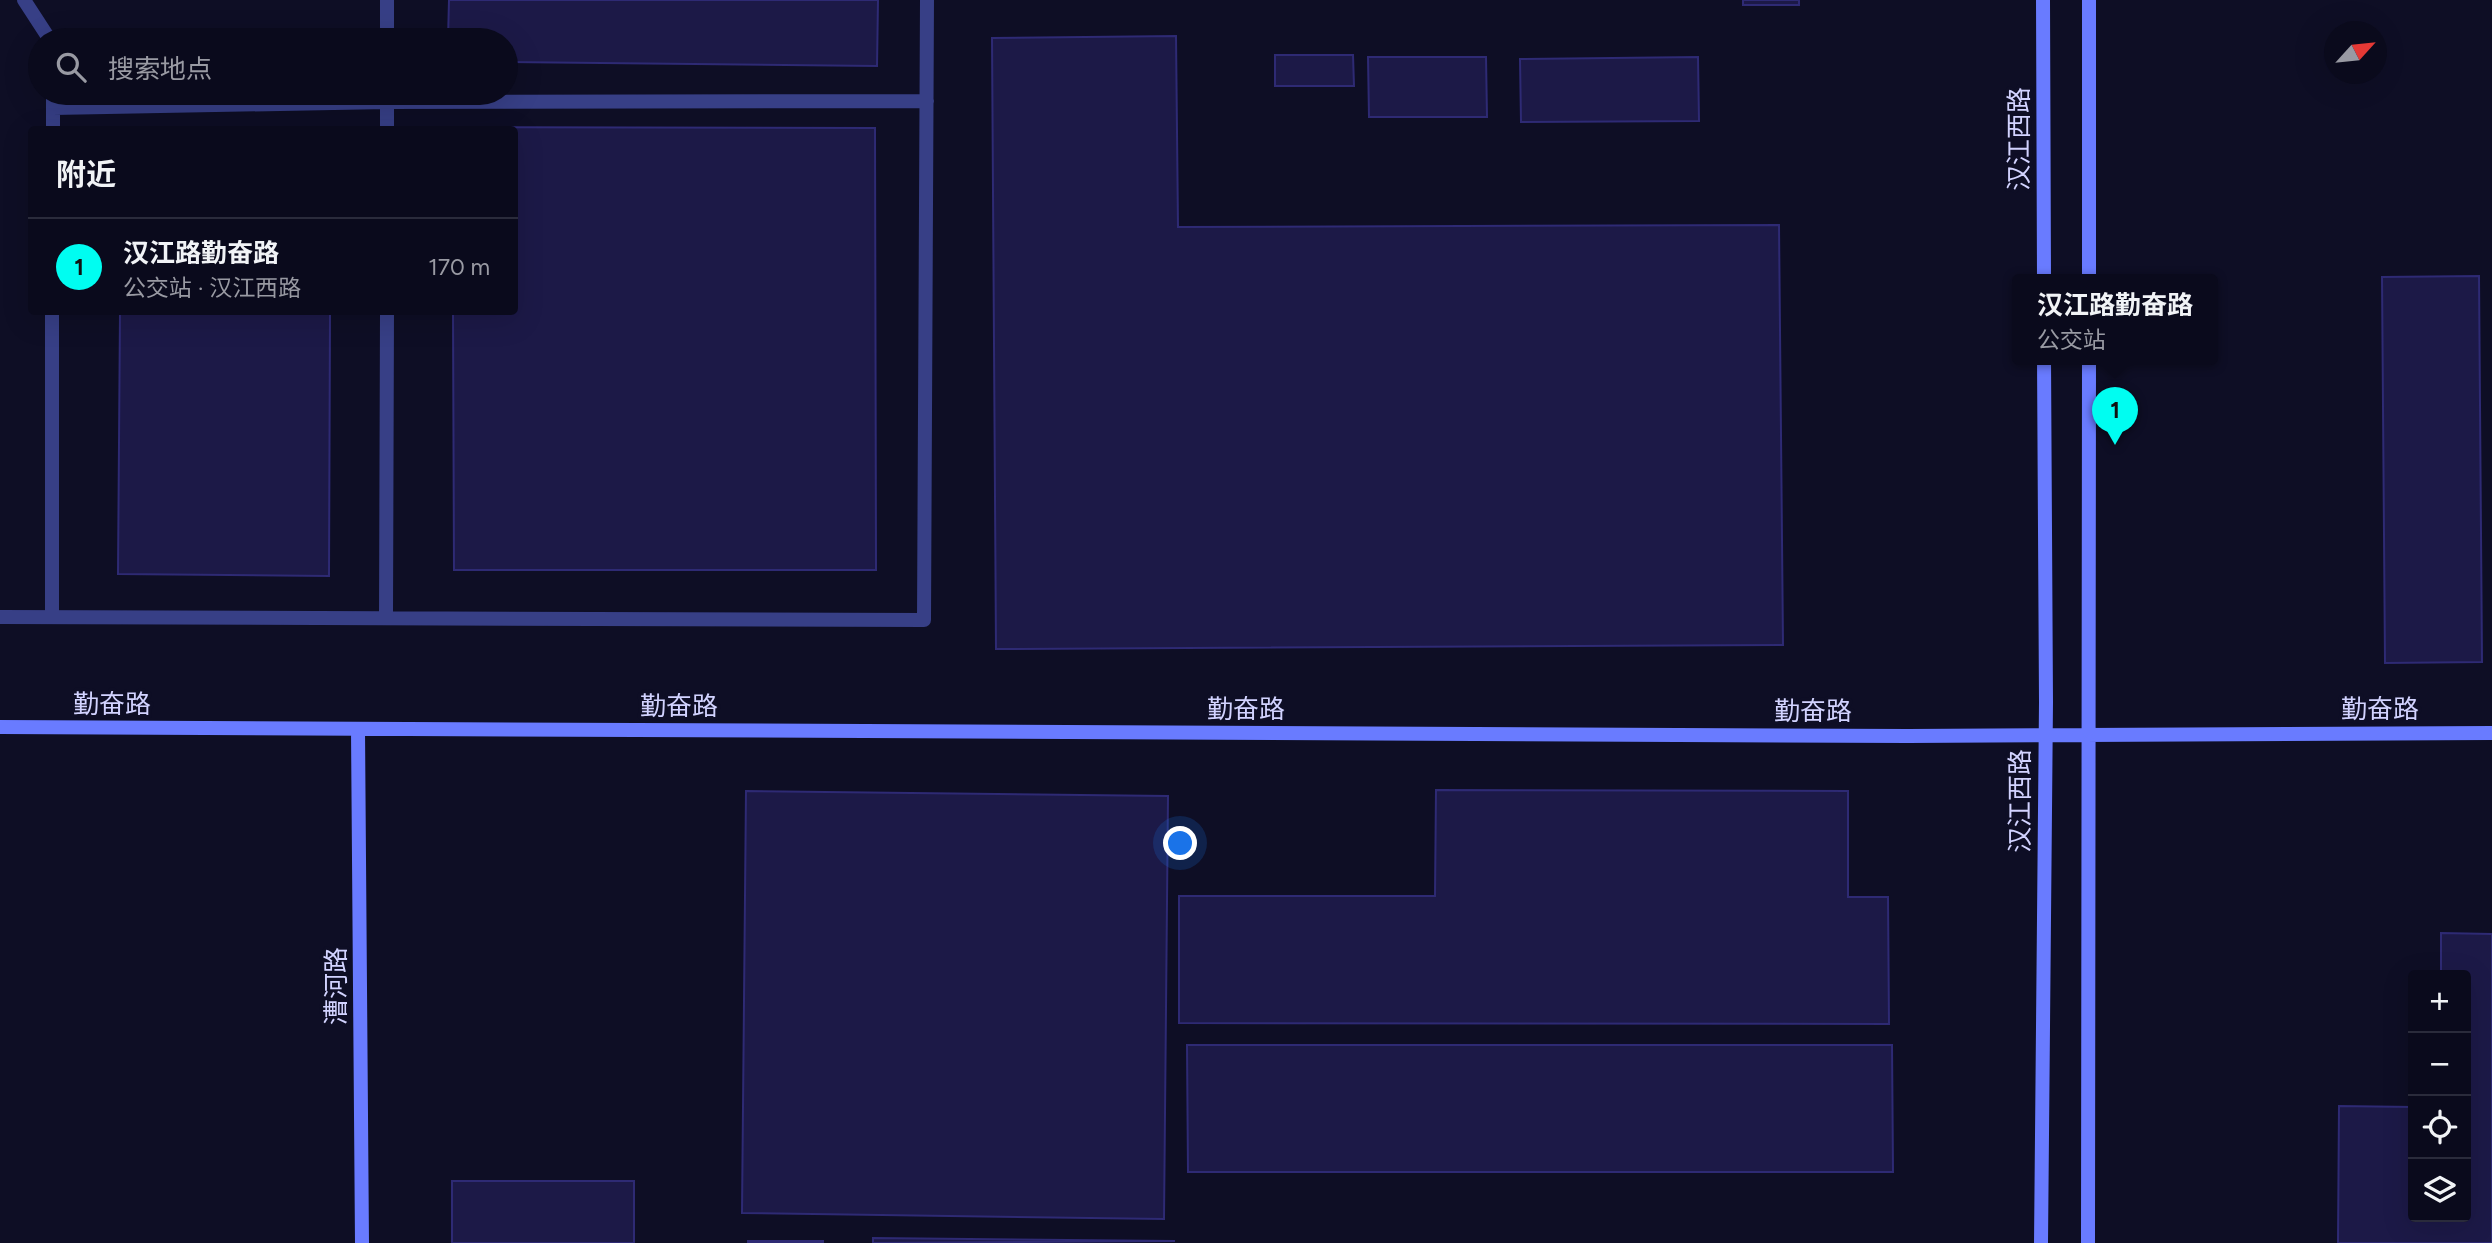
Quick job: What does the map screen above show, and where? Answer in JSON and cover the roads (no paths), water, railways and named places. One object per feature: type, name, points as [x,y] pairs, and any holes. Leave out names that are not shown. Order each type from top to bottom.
[{"type":"street","name":"汉江西路","points":[[2043,0],[2044,274]]},
{"type":"street","points":[[2089,0],[2089,274]]},
{"type":"street","name":"汉江西路","points":[[2041,1243],[2045,736],[2044,365]]},
{"type":"street","points":[[2088,1243],[2089,365]]},
{"type":"street","name":"勤奋路","points":[[0,727],[2045,736],[2492,733]]},
{"type":"street","name":"漕河路","points":[[358,730],[362,1243]]},
{"type":"lane","points":[[24,0],[42,28]]},
{"type":"lane","points":[[387,0],[387,28]]},
{"type":"lane","points":[[0,617],[924,620],[928,0]]},
{"type":"lane","points":[[518,99],[927,101]]},
{"type":"lane","points":[[52,126],[53,105]]},
{"type":"lane","points":[[387,105],[387,126]]},
{"type":"lane","points":[[52,315],[52,617]]},
{"type":"lane","points":[[386,618],[387,315]]},
{"type":"place","name":"汉江路勤奋路","points":[[2115,445]]}]
